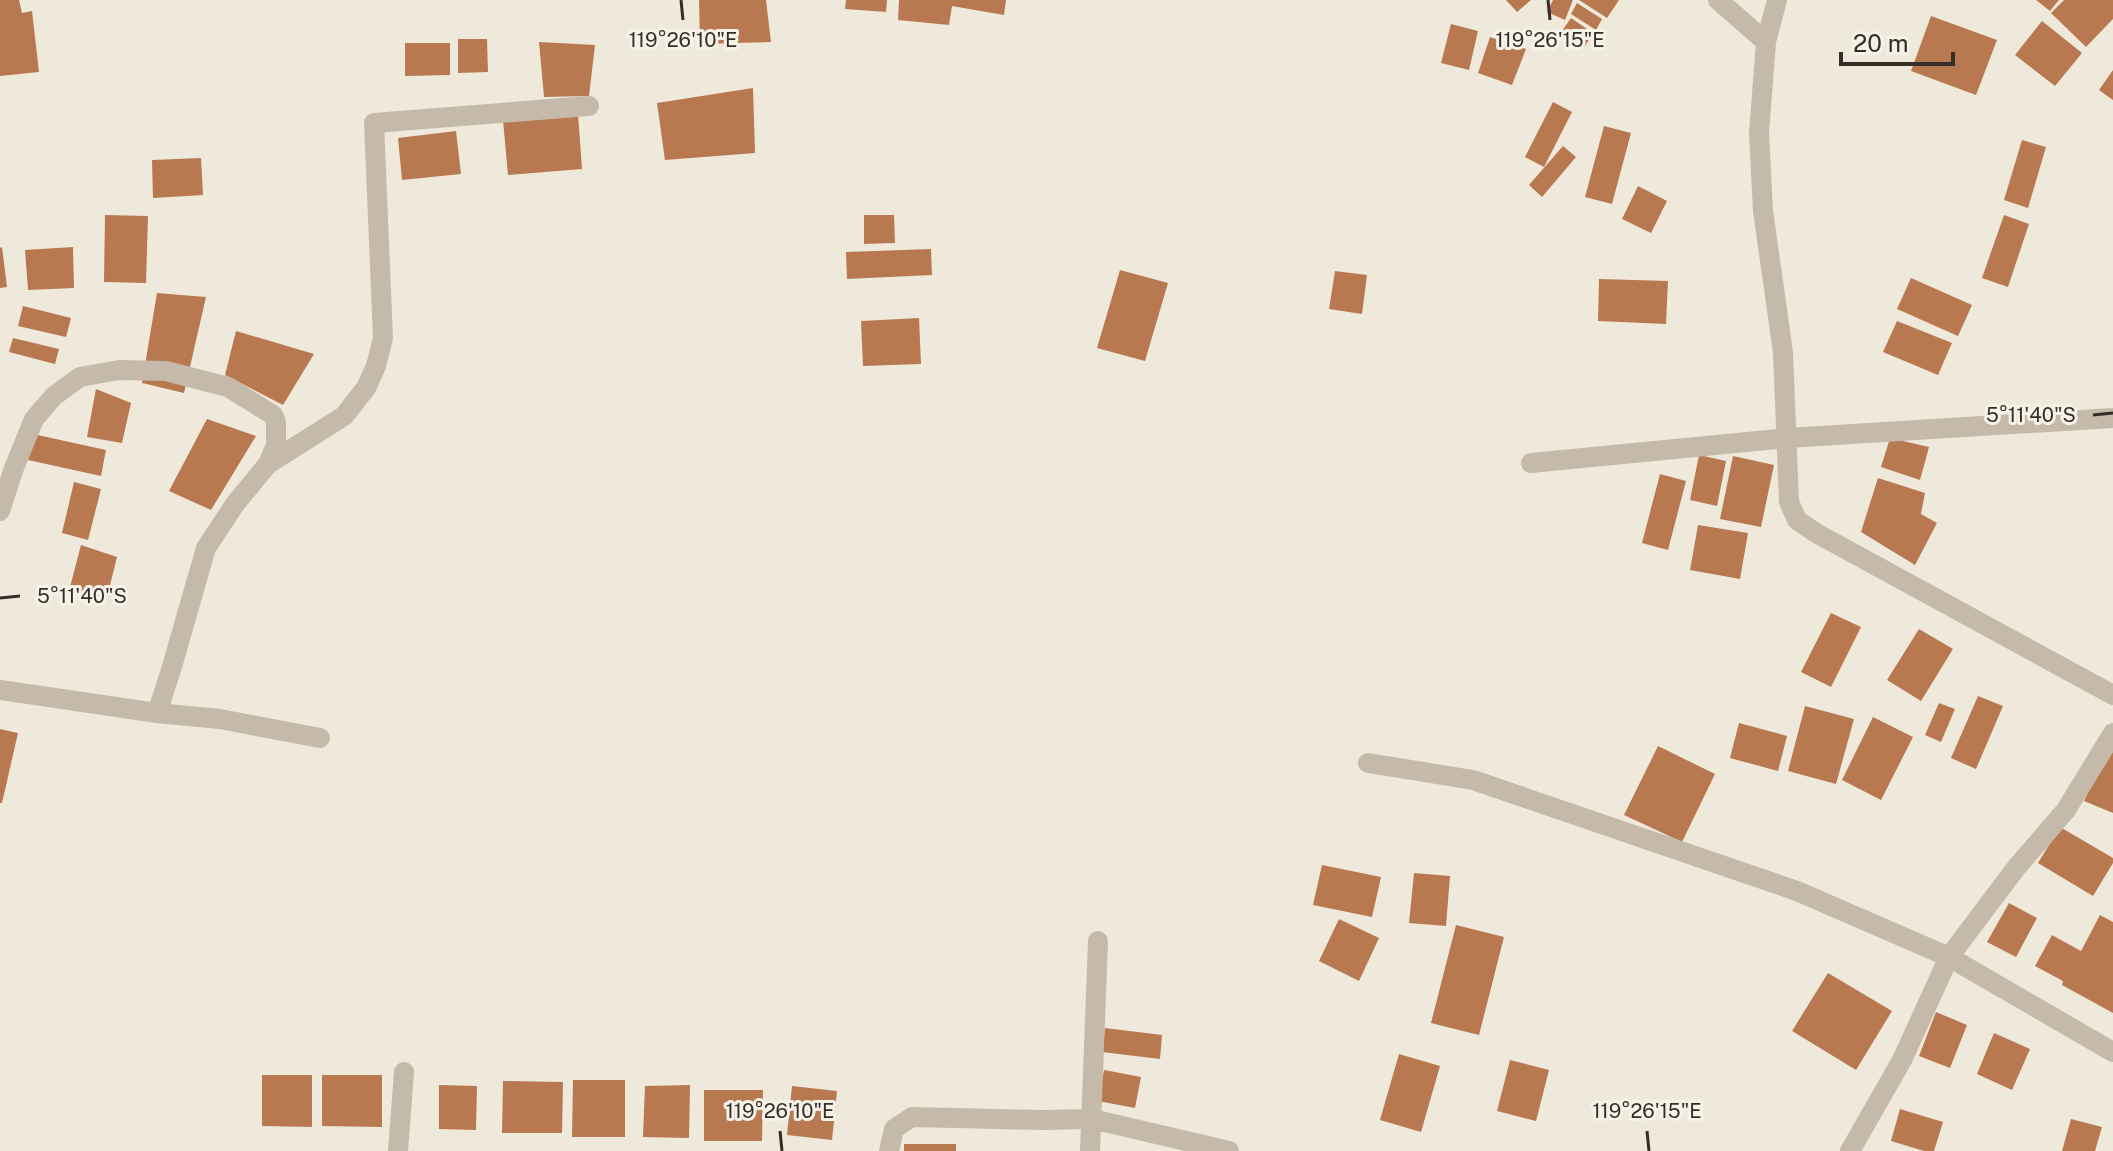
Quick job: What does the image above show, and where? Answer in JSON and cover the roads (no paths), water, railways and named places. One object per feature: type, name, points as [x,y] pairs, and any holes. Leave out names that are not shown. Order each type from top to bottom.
[{"type":"street","points":[[1718,0],[1766,42]]},
{"type":"street","points":[[1777,0],[1766,42],[1759,133],[1763,211],[1783,352],[1789,502],[1797,520],[2113,695]]},
{"type":"street","points":[[268,464],[344,416],[366,388],[376,366],[383,338],[374,123],[589,106]]},
{"type":"street","points":[[0,511],[34,419],[54,396],[80,377],[119,370],[166,371],[228,387],[273,415],[277,429],[276,445],[268,464],[235,504],[206,548],[157,713]]},
{"type":"street","points":[[1531,463],[1787,438],[2113,418]]},
{"type":"street","points":[[0,690],[220,719],[320,738]]},
{"type":"street","points":[[1850,1151],[1902,1060],[1949,957],[2016,868],[2066,810],[2113,733]]},
{"type":"street","points":[[1368,763],[1473,780],[1797,891],[1949,957],[2113,1052]]},
{"type":"street","points":[[1090,1151],[1098,941]]},
{"type":"street","points":[[398,1151],[404,1072]]},
{"type":"street","points":[[889,1151],[894,1129],[912,1117],[1092,1119],[1229,1151]]}]
